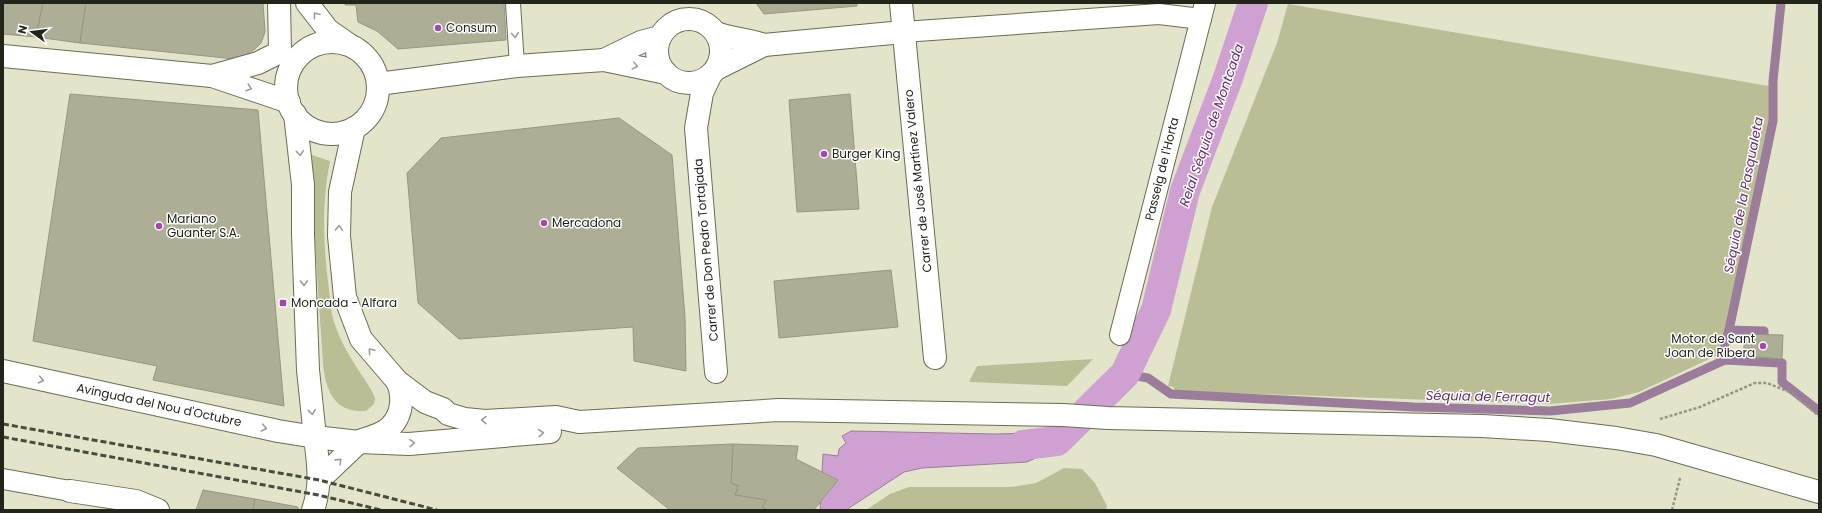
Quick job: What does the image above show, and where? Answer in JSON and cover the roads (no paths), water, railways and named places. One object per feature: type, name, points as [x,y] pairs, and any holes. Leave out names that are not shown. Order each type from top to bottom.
[{"type":"street","points":[[278,3],[280,52],[290,102],[303,185],[302,234],[308,370],[319,480],[318,495],[313,510]]},
{"type":"street","points":[[307,3],[328,30],[348,44],[360,50],[368,59],[375,71],[378,84],[377,97],[373,110],[354,128],[342,133],[328,133],[315,130],[304,124],[290,102],[288,78],[298,57],[309,48]]},
{"type":"street","points":[[670,76],[657,56],[657,46],[679,3]]},
{"type":"street","points":[[700,3],[702,11],[720,41],[722,51],[720,60],[713,72]]},
{"type":"street","name":"Carrer de José Martínez Valero","points":[[901,3],[935,358]]},
{"type":"street","points":[[378,84],[517,66],[604,60],[670,76],[692,83],[702,81],[713,72],[764,45],[1154,8],[1203,11]]},
{"type":"street","name":"Passeig de l'Horta","points":[[1120,335],[1203,11]]},
{"type":"street","points":[[604,60],[614,53],[663,33],[682,20],[700,20],[712,29],[728,37],[750,40],[764,45]]},
{"type":"street","points":[[212,76],[258,63],[280,52],[309,48],[321,43],[334,42],[348,44]]},
{"type":"street","points":[[3,56],[212,76],[290,102]]},
{"type":"street","name":"Carrer de Don Pedro Tortajada","points":[[713,72],[702,93],[696,128],[716,372]]},
{"type":"street","name":"Carrer de Don Pedro Tortajada","points":[[670,76],[681,90],[696,128]]},
{"type":"street","points":[[354,128],[344,171],[340,198],[339,236],[345,297],[361,339],[397,381],[425,402],[443,409],[448,414],[465,419],[485,421],[556,417],[579,422],[779,410],[1063,415],[1108,418],[1482,426],[1549,430],[1616,438],[1656,445],[1819,492]]},
{"type":"street","name":"Avinguda del Nou d'Octubre","points":[[3,372],[278,431],[359,442],[409,444],[549,432],[557,431],[579,422]]},
{"type":"street","points":[[319,480],[359,442],[384,432],[391,426],[400,409],[402,397],[397,381]]},
{"type":"street","points":[[3,480],[136,501],[158,510]]},
{"type":"lane","points":[[513,3],[517,66]]},
{"type":"waterway","name":"Reial Séquia de Montcada","points":[[1023,445],[1057,441],[1125,374],[1156,310],[1185,191],[1228,78],[1253,3]]},
{"type":"waterway","name":"Séquia de la Pasqualeta","points":[[1764,334],[1764,331],[1729,330],[1773,121],[1773,81],[1781,3]]},
{"type":"waterway","points":[[1720,361],[1729,330]]},
{"type":"waterway","name":"Séquia de Ferragut","points":[[1125,374],[1148,378],[1171,394],[1414,407],[1550,411],[1630,403],[1725,360],[1782,363],[1782,382],[1819,411]]},
{"type":"railway","points":[[3,424],[319,480],[437,510]]},
{"type":"railway","points":[[3,437],[318,495],[381,510]]},
{"type":"place","name":"Consum","points":[[438,28]]},
{"type":"place","name":"Burger King","points":[[824,154]]},
{"type":"place","name":"Mercadona","points":[[544,223]]},
{"type":"place","name":"Mariano Guanter S.A.","points":[[159,226]]},
{"type":"place","name":"Moncada - Alfara","points":[[283,303]]},
{"type":"place","name":"Motor de Sant Joan de Ribera","points":[[1763,346]]}]
